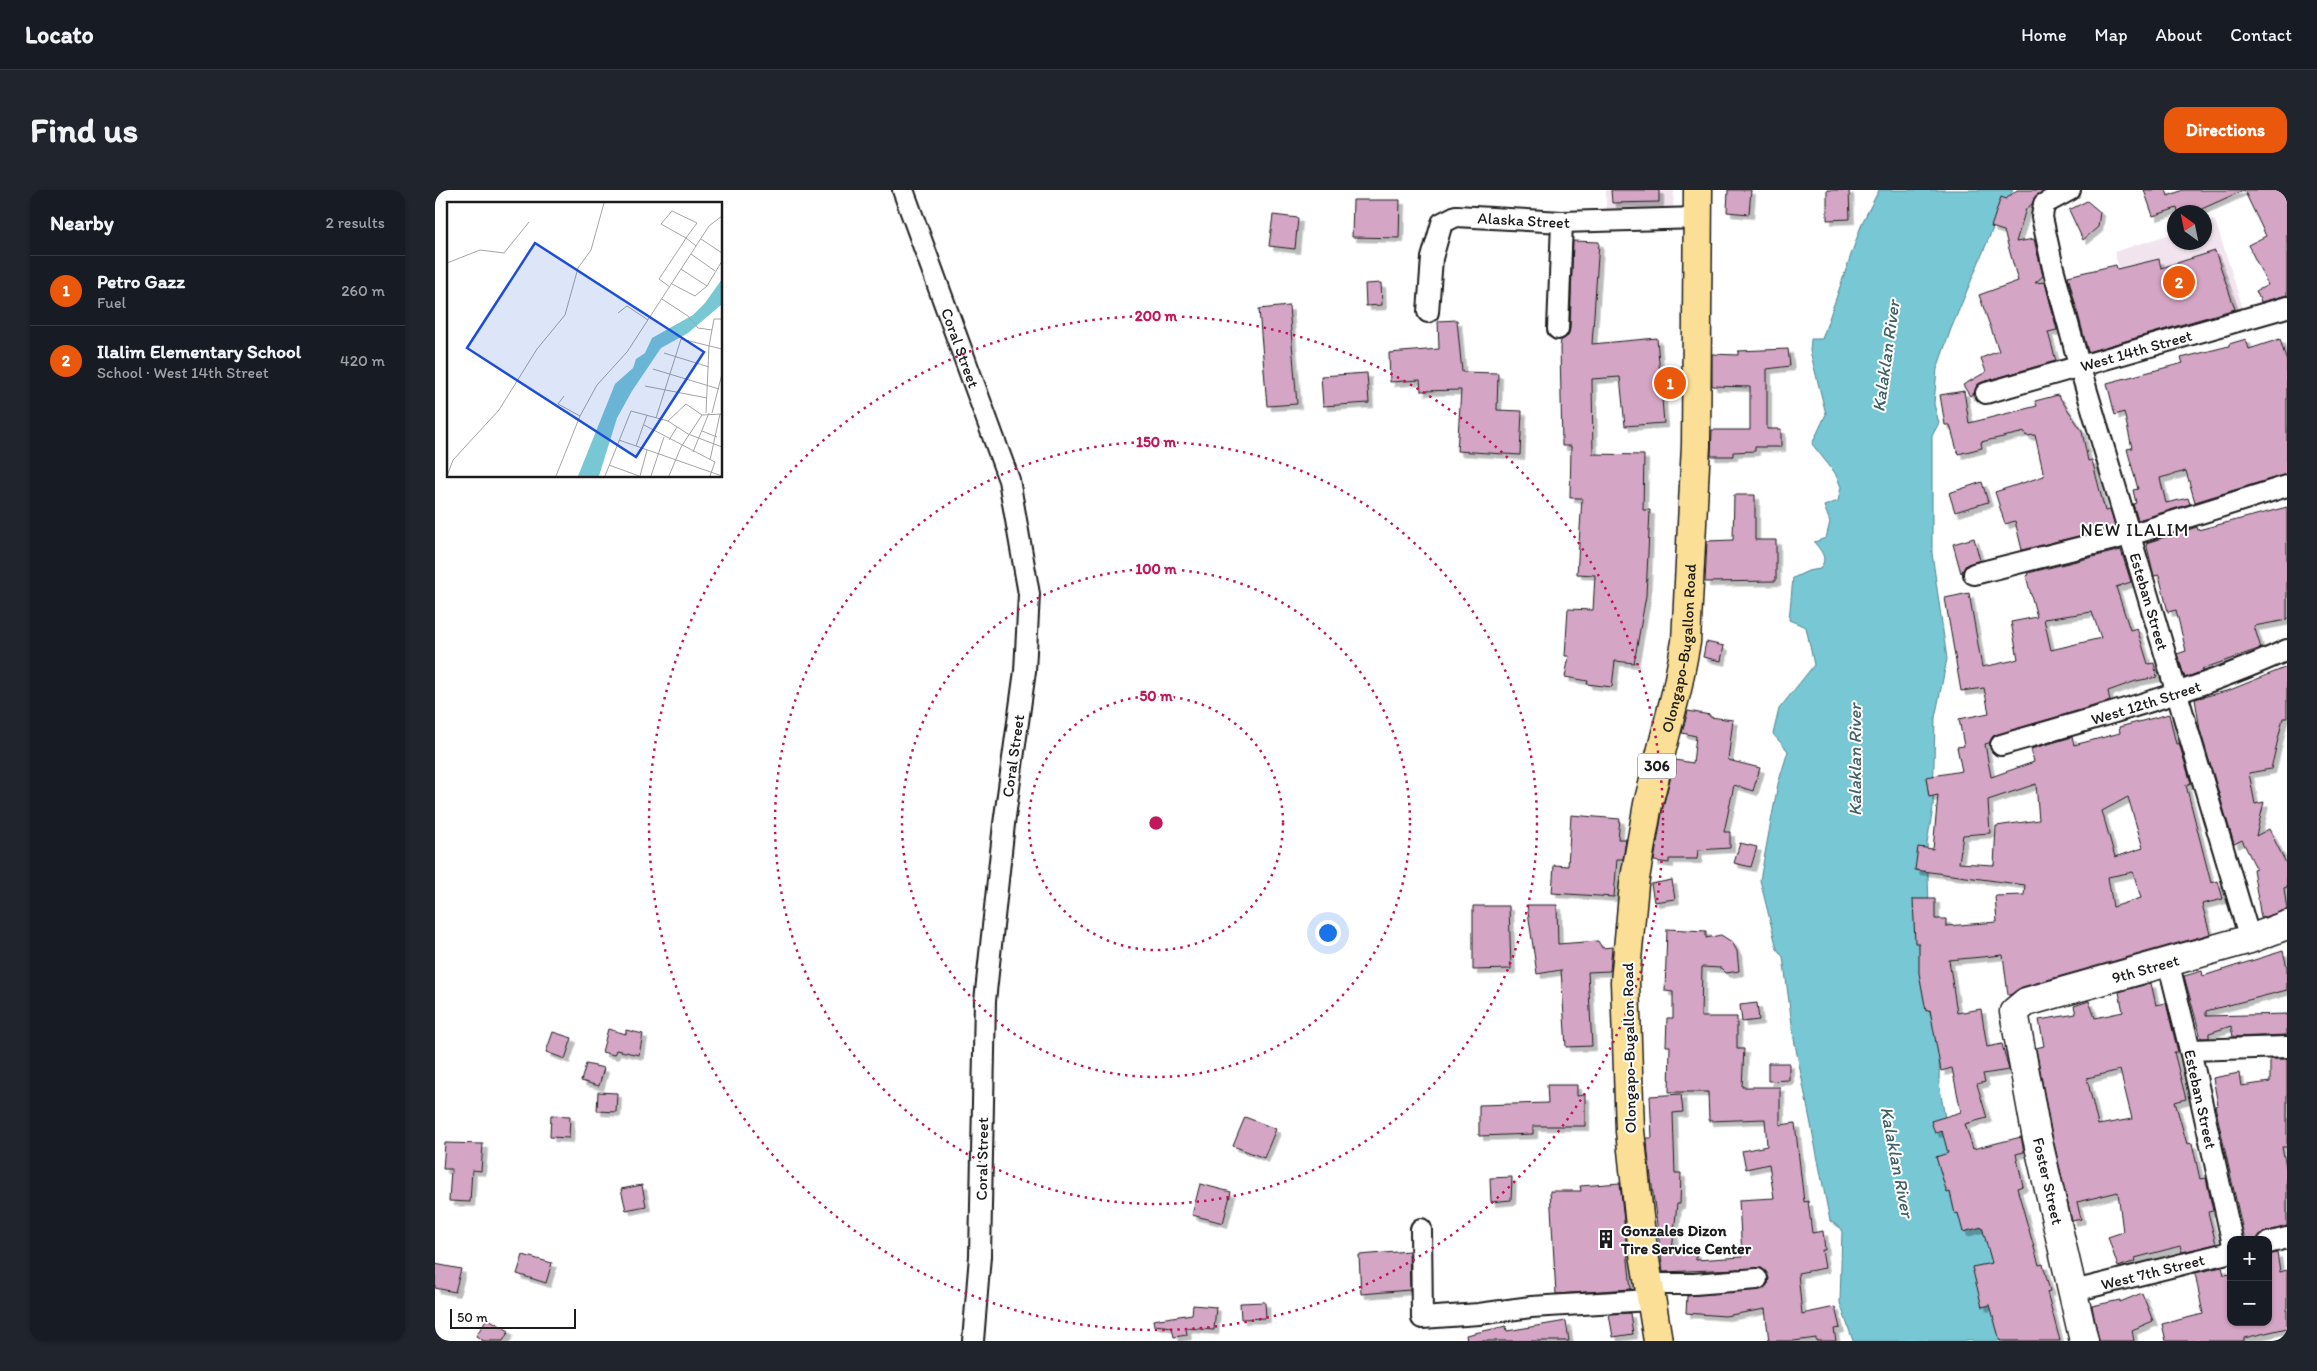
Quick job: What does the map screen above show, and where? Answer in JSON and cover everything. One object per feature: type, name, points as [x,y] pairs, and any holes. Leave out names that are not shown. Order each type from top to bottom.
[{"type":"main road","name":"Olongapo-Bugallon Road","points":[[1658,1341],[1649,1292],[1630,1131],[1625,982],[1637,866],[1648,804],[1677,689],[1686,642],[1696,445],[1698,190]]},
{"type":"street","name":"Coral Street","points":[[903,190],[1009,480],[1029,594],[1025,671],[1004,824],[985,1001],[980,1256],[973,1341]]},
{"type":"street","name":"Esteban Street","points":[[2071,190],[2044,204],[2042,217],[2053,268],[2080,368],[2176,694],[2251,938]]},
{"type":"street","name":"Alaska Street","points":[[1428,312],[1432,258],[1441,223],[1456,216],[1562,222],[1698,218]]},
{"type":"street","points":[[1559,329],[1562,222]]},
{"type":"street","name":"West 14th Street","points":[[1986,393],[2080,368],[2287,307]]},
{"type":"street","points":[[1974,574],[2130,535],[2287,486]]},
{"type":"street","name":"West 12th Street","points":[[2001,745],[2176,694],[2239,672],[2287,650]]},
{"type":"street","name":"9th Street","points":[[2016,1020],[2016,1009],[2026,1002],[2251,938],[2287,924]]},
{"type":"street","name":"Esteban Street","points":[[2167,961],[2190,1050],[2231,1236]]},
{"type":"street","name":"Foster Street","points":[[2016,1020],[2036,1133],[2084,1341]]},
{"type":"street","points":[[2190,1050],[2287,1047]]},
{"type":"street","points":[[1421,1229],[1422,1318],[1479,1314],[1649,1292],[1694,1284],[1757,1278]]},
{"type":"street","points":[[2272,1242],[2287,1238]]},
{"type":"street","name":"West 7th Street","points":[[2074,1291],[2227,1253]]},
{"type":"shaded area","points":[[1606,190],[1674,190],[1673,208],[1606,213]]},
{"type":"shaded area","points":[[2215,220],[2244,312],[2143,344],[2114,252],[2167,235],[2167,250],[2212,250],[2212,221]]},
{"type":"water","name":"Kalaklan River","points":[[1879,190],[2013,190],[2001,209],[1951,329],[1937,369],[1934,404],[1939,423],[1932,436],[1932,553],[1947,659],[1935,718],[1933,808],[1927,843],[1930,939],[1940,1027],[1939,1083],[1947,1130],[1989,1238],[2021,1341],[1853,1341],[1840,1303],[1842,1229],[1830,1221],[1794,1039],[1783,957],[1777,949],[1760,880],[1778,784],[1788,751],[1773,734],[1779,709],[1814,665],[1806,627],[1789,620],[1793,578],[1808,571],[1820,569],[1824,562],[1823,555],[1814,542],[1826,538],[1830,522],[1824,506],[1838,501],[1841,487],[1835,473],[1812,444],[1826,414],[1810,351],[1811,339],[1822,339],[1862,223]]},
{"type":"building","points":[[1611,190],[1659,190],[1659,202],[1612,203]]},
{"type":"building","points":[[1728,190],[1751,190],[1749,214],[1727,212]]},
{"type":"building","points":[[1827,190],[1849,190],[1850,219],[1827,220]]},
{"type":"building","points":[[2017,190],[2045,190],[2035,197],[2032,204],[2026,209],[2016,242],[2034,239],[2043,276],[2035,283],[2045,282],[2057,330],[2048,332],[2056,361],[1983,382],[1977,385],[1974,393],[1970,396],[1963,385],[1986,372],[1981,358],[1999,351],[1979,295],[2018,281],[2004,231],[1991,227],[2001,197],[2006,199]]},
{"type":"building","points":[[2144,190],[2166,190],[2168,196],[2183,190],[2244,190],[2211,205],[2167,205],[2167,211],[2153,216]]},
{"type":"building","points":[[2244,190],[2287,190],[2287,295],[2261,302],[2256,291],[2268,285],[2248,245],[2266,236]]},
{"type":"building","points":[[1353,200],[1400,200],[1399,238],[1352,237]]},
{"type":"building","points":[[2087,201],[2100,212],[2098,227],[2083,240],[2069,210]]},
{"type":"building","points":[[1273,215],[1298,218],[1295,249],[1269,246]]},
{"type":"building","points":[[1573,241],[1599,242],[1592,344],[1657,338],[1664,423],[1625,426],[1620,377],[1592,379],[1593,454],[1644,455],[1643,510],[1650,510],[1646,596],[1634,663],[1615,661],[1612,687],[1587,684],[1588,681],[1565,677],[1569,656],[1565,656],[1568,609],[1593,610],[1595,575],[1577,574],[1582,498],[1570,498],[1571,446],[1562,446],[1560,348],[1561,340],[1568,336],[1570,329]]},
{"type":"building","points":[[2215,251],[2235,309],[2088,352],[2068,276],[2116,265],[2117,269],[2159,259],[2161,268]]},
{"type":"building","points":[[1381,283],[1382,305],[1366,306],[1365,284]]},
{"type":"building","points":[[1289,306],[1297,404],[1267,406],[1259,309]]},
{"type":"building","points":[[1457,320],[1462,372],[1498,373],[1497,410],[1522,411],[1520,455],[1457,451],[1461,390],[1421,391],[1420,380],[1390,382],[1389,353],[1439,349],[1438,321]]},
{"type":"building","points":[[2246,339],[2249,349],[2280,339],[2287,362],[2287,474],[2195,502],[2186,471],[2160,478],[2166,503],[2188,498],[2190,504],[2138,520],[2133,504],[2136,503],[2133,490],[2138,489],[2127,449],[2132,448],[2124,412],[2115,415],[2107,383],[2183,363],[2181,358],[2229,346],[2229,344]]},
{"type":"building","points":[[1788,349],[1790,366],[1767,369],[1767,429],[1781,429],[1781,447],[1755,447],[1755,451],[1733,452],[1733,456],[1711,456],[1712,430],[1750,430],[1750,387],[1712,386],[1712,354],[1738,355],[1738,351]]},
{"type":"building","points":[[1367,373],[1369,403],[1323,406],[1321,376]]},
{"type":"building","points":[[1964,391],[1969,423],[2037,406],[2035,401],[2058,395],[2082,431],[2088,461],[2092,460],[2105,511],[2110,510],[2115,527],[2022,550],[2015,521],[2005,524],[1995,492],[2044,476],[2035,435],[2026,436],[2025,432],[1981,442],[1982,448],[1958,454],[1950,425],[1945,425],[1940,395]]},
{"type":"building","points":[[1982,482],[1988,502],[1955,512],[1949,493]]},
{"type":"building","points":[[1734,495],[1755,495],[1755,540],[1776,540],[1776,581],[1705,582],[1707,541],[1733,540]]},
{"type":"building","points":[[2287,507],[2287,620],[2254,626],[2261,648],[2202,669],[2203,671],[2185,678],[2177,654],[2186,651],[2176,610],[2168,612],[2159,575],[2154,576],[2146,543],[2197,527],[2198,530]]},
{"type":"building","points":[[1974,538],[1980,560],[1966,565],[1961,573],[1953,544]]},
{"type":"building","points":[[2121,550],[2131,582],[2116,587],[2130,630],[2137,628],[2148,664],[2154,663],[2157,677],[2136,681],[2108,691],[2110,701],[1993,736],[1989,743],[1985,744],[1991,777],[2034,762],[2031,749],[2072,737],[2074,745],[2120,733],[2119,727],[2169,714],[2176,744],[2179,743],[2191,783],[2186,785],[2211,883],[2218,881],[2223,899],[2202,904],[2210,934],[2022,987],[2010,995],[2008,995],[2003,955],[1949,960],[1957,1013],[1981,1009],[1987,1047],[2002,1044],[2009,1070],[1983,1074],[1985,1082],[1977,1084],[1987,1118],[1965,1124],[1973,1149],[2021,1137],[2024,1152],[2016,1154],[2023,1186],[2017,1188],[2039,1265],[2043,1264],[2050,1291],[2047,1292],[2060,1341],[2000,1341],[1990,1305],[1982,1307],[1972,1267],[1992,1263],[1982,1227],[1963,1232],[1958,1213],[1955,1214],[1950,1192],[1947,1193],[1936,1157],[1948,1153],[1942,1131],[1935,1133],[1931,1121],[1961,1112],[1952,1068],[1941,1071],[1930,1010],[1926,1011],[1919,973],[1919,943],[1915,943],[1913,899],[1935,899],[1935,919],[1946,919],[1946,926],[1997,922],[1995,896],[2024,895],[2025,885],[1915,870],[1918,847],[1933,849],[1938,795],[1929,797],[1926,777],[1962,771],[1957,747],[1964,746],[1959,719],[1989,713],[1984,688],[1961,691],[1945,598],[1969,593],[1982,667],[2018,659],[2011,622],[2037,617],[2026,576],[2029,575],[2028,573]],"holes":[[[2092,612],[2101,638],[2051,650],[2044,619]],[[2036,784],[2039,820],[1996,826],[1994,865],[1959,863],[1963,835],[1990,833],[1988,800]],[[2128,797],[2143,848],[2115,857],[2102,811]],[[2133,872],[2141,898],[2113,907],[2108,877]]]},
{"type":"building","points":[[1706,642],[1724,646],[1721,661],[1703,657]]},
{"type":"building","points":[[2287,667],[2287,718],[2283,718],[2271,769],[2249,773],[2255,804],[2264,802],[2256,836],[2269,829],[2287,865],[2287,887],[2284,888],[2287,910],[2261,918],[2253,869],[2256,868],[2242,840],[2234,844],[2200,730],[2195,699],[2230,690]]},
{"type":"building","points":[[1688,711],[1710,715],[1710,717],[1733,720],[1728,760],[1760,768],[1753,791],[1734,785],[1724,832],[1730,832],[1730,848],[1698,850],[1697,859],[1669,859],[1669,863],[1654,861],[1663,807],[1675,760],[1693,763],[1696,736],[1682,733]]},
{"type":"building","points":[[1571,815],[1620,819],[1618,839],[1626,839],[1623,859],[1617,859],[1614,897],[1552,893],[1554,865],[1568,866]]},
{"type":"building","points":[[1740,843],[1757,847],[1751,867],[1734,863]]},
{"type":"building","points":[[1672,880],[1675,899],[1654,902],[1651,884]]},
{"type":"building","points":[[1527,905],[1557,905],[1558,944],[1598,941],[1602,948],[1612,947],[1610,971],[1588,972],[1592,1046],[1566,1047],[1561,970],[1537,974]]},
{"type":"building","points":[[1473,906],[1509,906],[1511,969],[1473,970]]},
{"type":"building","points":[[1667,929],[1706,931],[1706,938],[1721,935],[1732,942],[1737,951],[1739,971],[1726,973],[1721,968],[1702,967],[1701,1017],[1737,1017],[1737,1049],[1744,1049],[1742,1087],[1780,1087],[1780,1125],[1795,1123],[1804,1202],[1808,1201],[1812,1233],[1823,1231],[1825,1250],[1822,1250],[1825,1268],[1798,1273],[1802,1314],[1835,1307],[1840,1328],[1834,1329],[1836,1341],[1816,1341],[1816,1338],[1794,1341],[1769,1341],[1765,1309],[1725,1316],[1686,1313],[1687,1296],[1763,1289],[1768,1284],[1769,1278],[1762,1268],[1663,1272],[1648,1154],[1647,1138],[1652,1138],[1650,1096],[1681,1094],[1683,1112],[1673,1113],[1675,1173],[1681,1173],[1680,1204],[1677,1204],[1672,1251],[1696,1252],[1696,1260],[1742,1257],[1739,1200],[1774,1198],[1769,1164],[1746,1169],[1742,1151],[1767,1146],[1765,1119],[1709,1121],[1708,1092],[1669,1092],[1670,1046],[1666,1046],[1667,1018],[1673,1018],[1673,992],[1665,991]]},
{"type":"building","points":[[2283,951],[2287,967],[2287,990],[2206,1011],[2206,1016],[2287,1014],[2287,1035],[2233,1037],[2231,1026],[2209,1033],[2209,1038],[2201,1038],[2184,976],[2202,971],[2203,976]]},
{"type":"building","points":[[2151,983],[2156,1005],[2166,1003],[2178,1052],[2174,1052],[2186,1099],[2175,1102],[2187,1144],[2192,1143],[2200,1179],[2206,1178],[2213,1211],[2208,1212],[2216,1244],[2182,1252],[2180,1246],[2135,1258],[2136,1261],[2118,1267],[2108,1237],[2123,1232],[2118,1192],[2077,1202],[2081,1219],[2072,1221],[2051,1130],[2036,1048],[2044,1046],[2039,1020],[2076,1014],[2074,1006],[2089,1001],[2095,1018],[2123,1012],[2119,992]],"holes":[[[2120,1070],[2132,1119],[2098,1125],[2087,1078]]]},
{"type":"building","points":[[1757,1003],[1759,1020],[1742,1022],[1740,1005]]},
{"type":"building","points":[[608,1029],[626,1034],[626,1030],[643,1034],[639,1055],[616,1050],[614,1055],[602,1052]]},
{"type":"building","points":[[553,1032],[572,1038],[565,1059],[546,1052]]},
{"type":"building","points":[[2270,1059],[2287,1059],[2287,1147],[2282,1147],[2287,1171],[2287,1226],[2265,1232],[2261,1236],[2244,1236],[2215,1106],[2218,1105],[2213,1078],[2239,1073],[2241,1086],[2270,1082]]},
{"type":"building","points":[[1768,1063],[1789,1063],[1789,1080],[1768,1081]]},
{"type":"building","points":[[586,1064],[604,1068],[599,1086],[581,1081]]},
{"type":"building","points":[[1547,1085],[1577,1085],[1577,1096],[1585,1095],[1585,1126],[1533,1126],[1533,1134],[1479,1136],[1479,1105],[1548,1103]]},
{"type":"building","points":[[598,1092],[617,1093],[616,1112],[597,1111]]},
{"type":"building","points":[[551,1115],[570,1116],[569,1138],[550,1137]]},
{"type":"building","points":[[1245,1117],[1276,1129],[1264,1158],[1233,1146]]},
{"type":"building","points":[[445,1143],[483,1144],[481,1171],[472,1170],[470,1202],[449,1201],[451,1169],[443,1169]]},
{"type":"building","points":[[1512,1177],[1511,1200],[1491,1202],[1490,1178]]},
{"type":"building","points":[[1620,1183],[1631,1289],[1556,1294],[1550,1191],[1581,1191],[1580,1186]]},
{"type":"building","points":[[1200,1184],[1231,1192],[1223,1223],[1192,1215]]},
{"type":"building","points":[[642,1185],[646,1206],[626,1210],[621,1189]]},
{"type":"building","points":[[1409,1251],[1410,1290],[1361,1294],[1359,1255]]},
{"type":"building","points":[[2277,1253],[2280,1272],[2287,1270],[2287,1328],[2244,1338],[2244,1341],[2166,1341],[2162,1324],[2203,1314],[2195,1273],[2222,1267],[2224,1275],[2227,1275],[2227,1326],[2272,1326],[2272,1254]]},
{"type":"building","points":[[523,1255],[552,1263],[546,1283],[517,1274]]},
{"type":"building","points":[[435,1264],[461,1269],[455,1292],[435,1288]]},
{"type":"building","points":[[2142,1293],[2153,1321],[2132,1330],[2134,1341],[2099,1341],[2092,1306],[2120,1300],[2120,1302]]},
{"type":"building","points":[[1265,1302],[1266,1318],[1241,1319],[1240,1303]]},
{"type":"building","points":[[1193,1305],[1216,1307],[1214,1330],[1186,1328],[1187,1335],[1174,1337],[1172,1327],[1154,1325],[1153,1320],[1192,1314]]},
{"type":"building","points":[[1630,1313],[1633,1334],[1613,1337],[1609,1314]]},
{"type":"building","points":[[487,1318],[509,1331],[503,1341],[484,1341],[476,1336]]},
{"type":"building","points":[[1566,1321],[1569,1341],[1467,1341],[1466,1335],[1506,1326],[1507,1331]]},
{"type":"place","name":"Ilalim Elementary School","points":[[2179,282]]},
{"type":"place","name":"Petro Gazz","points":[[1670,383]]},
{"type":"place","name":"Gonzales Dizon Tire Service Center","points":[[1606,1239]]},
{"type":"district","name":"NEW ILALIM","points":[[2135,530]]}]
